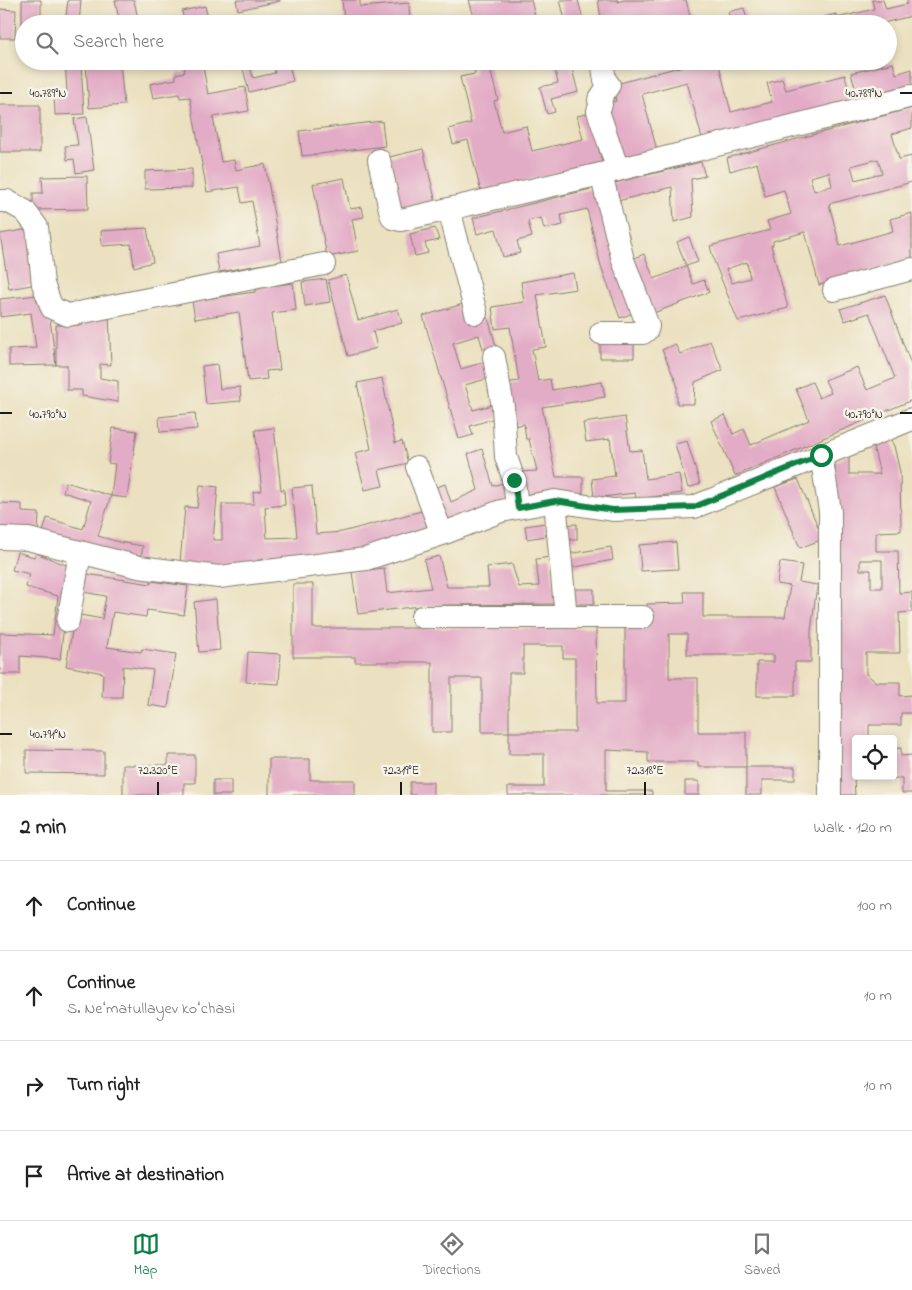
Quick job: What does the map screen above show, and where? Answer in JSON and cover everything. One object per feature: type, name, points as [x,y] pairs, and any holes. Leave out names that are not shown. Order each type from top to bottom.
[{"type":"street","points":[[601,333],[643,333],[647,330],[648,326],[623,260],[610,172],[598,111],[602,104],[599,100],[609,85],[605,80],[603,70]]},
{"type":"street","points":[[379,160],[390,214],[394,218],[402,220],[610,172],[912,96]]},
{"type":"street","points":[[0,201],[7,201],[25,211],[37,227],[43,284],[52,308],[68,315],[324,264]]},
{"type":"street","points":[[449,209],[476,314]]},
{"type":"street","points":[[834,290],[912,269]]},
{"type":"street","points":[[494,357],[503,407],[506,457],[514,480],[518,508]]},
{"type":"street","points":[[0,538],[28,539],[139,567],[219,577],[366,559],[442,534],[501,511],[555,501],[613,510],[694,507],[912,419]]},
{"type":"street","points":[[821,455],[830,511],[830,795]]},
{"type":"street","points":[[417,467],[442,534]]},
{"type":"street","points":[[555,501],[566,617]]},
{"type":"street","points":[[68,621],[80,553]]},
{"type":"street","points":[[422,617],[643,617]]},
{"type":"building","points":[[22,0],[41,0],[41,15],[22,15]]},
{"type":"building","points":[[68,0],[81,0],[80,15],[66,15]]},
{"type":"building","points":[[115,0],[134,0],[137,15],[118,15]]},
{"type":"building","points":[[236,0],[280,0],[280,1],[238,10]]},
{"type":"building","points":[[342,0],[360,0],[360,7],[409,3],[410,15],[344,15]]},
{"type":"building","points":[[469,0],[531,0],[535,15],[474,15]]},
{"type":"building","points":[[560,0],[578,0],[582,15],[564,15]]},
{"type":"building","points":[[598,0],[618,0],[618,2],[624,0],[686,0],[690,15],[600,15]]},
{"type":"building","points":[[872,0],[883,0],[886,9],[907,4],[907,0],[912,0],[912,16],[897,20],[897,15],[849,15],[874,9]]},
{"type":"building","points":[[205,6],[207,15],[183,15],[182,11]]},
{"type":"building","points":[[744,8],[746,15],[729,15],[728,12]]},
{"type":"building","points":[[0,9],[16,10],[15,38],[0,38]]},
{"type":"building","points":[[912,69],[912,87],[859,102],[851,73],[864,70],[895,70],[896,74]]},
{"type":"building","points":[[66,70],[82,70],[84,114],[55,115],[54,93],[67,92]]},
{"type":"building","points":[[86,70],[121,70],[124,105],[89,108]]},
{"type":"building","points":[[185,70],[204,70],[208,94],[245,87],[249,111],[213,117],[221,162],[234,160],[236,170],[265,164],[282,261],[219,272],[216,254],[260,246],[252,201],[242,203],[239,187],[207,192],[190,97],[180,98],[179,94],[153,98],[150,84],[176,79],[176,74],[185,72]]},
{"type":"building","points":[[243,70],[251,70],[253,78],[275,73],[274,70],[290,70],[293,81],[249,92]]},
{"type":"building","points":[[474,70],[490,70],[498,100],[494,101],[502,132],[526,126],[532,151],[583,139],[577,116],[590,113],[602,162],[481,192],[468,140],[453,144],[449,129],[471,123],[460,77],[475,74]]},
{"type":"building","points":[[555,70],[572,70],[578,92],[551,99],[555,112],[547,114],[540,87],[558,83]]},
{"type":"building","points":[[668,70],[720,70],[731,112],[772,102],[767,83],[782,79],[786,90],[845,75],[852,103],[703,142],[687,82],[642,94],[658,154],[620,163],[605,104],[616,101],[612,85]]},
{"type":"building","points":[[0,105],[40,105],[40,152],[0,152]]},
{"type":"building","points":[[912,108],[912,128],[892,134],[899,159],[912,156],[912,182],[829,204],[840,246],[893,231],[890,219],[912,213],[912,259],[819,285],[805,232],[773,241],[773,245],[771,245],[788,308],[738,321],[710,246],[770,230],[767,221],[791,214],[784,190],[765,196],[757,163],[730,171],[727,158]],"holes":[[[878,159],[882,173],[855,180],[851,166]],[[829,172],[832,186],[814,191],[810,177]],[[747,262],[750,278],[732,283],[726,269]]]},
{"type":"building","points":[[87,117],[94,170],[76,173],[74,159],[67,160],[65,146],[78,145],[74,119]]},
{"type":"building","points":[[382,121],[385,146],[302,156],[299,131]]},
{"type":"building","points":[[423,149],[436,203],[402,212],[389,157]]},
{"type":"building","points":[[701,162],[705,176],[691,179],[693,217],[674,222],[672,187],[614,202],[610,184]]},
{"type":"building","points":[[192,169],[192,188],[145,189],[145,171]]},
{"type":"building","points":[[87,176],[88,209],[33,210],[33,193],[43,193],[42,177]]},
{"type":"building","points":[[344,178],[350,209],[362,207],[364,217],[352,219],[358,251],[327,257],[313,184]]},
{"type":"building","points":[[599,187],[636,312],[620,318],[601,266],[587,209],[561,215],[563,225],[544,229],[541,218],[528,221],[532,237],[517,241],[520,253],[503,257],[496,229],[477,234],[473,218]]},
{"type":"building","points":[[147,228],[153,262],[134,267],[131,244],[102,246],[101,231]]},
{"type":"building","points":[[435,228],[439,240],[425,243],[428,253],[415,256],[410,234]]},
{"type":"building","points":[[29,229],[37,284],[9,289],[0,234]]},
{"type":"building","points":[[689,237],[698,262],[686,266],[677,242]]},
{"type":"building","points":[[644,254],[654,279],[686,266],[693,284],[704,280],[709,292],[651,314],[630,260]]},
{"type":"building","points":[[573,273],[576,289],[537,295],[546,347],[532,349],[538,381],[550,379],[552,390],[602,382],[605,397],[542,407],[556,477],[583,477],[583,496],[520,499],[518,472],[537,471],[529,439],[526,439],[524,424],[513,426],[505,383],[519,381],[510,327],[495,329],[492,307],[524,302],[521,282]]},
{"type":"building","points":[[346,275],[358,320],[398,309],[402,323],[373,331],[377,348],[348,356],[328,280]]},
{"type":"building","points":[[326,279],[330,302],[305,306],[302,282]]},
{"type":"building","points":[[293,283],[296,310],[272,313],[280,370],[266,371],[267,379],[248,381],[239,312],[195,319],[192,301],[255,292],[255,288]]},
{"type":"building","points":[[38,295],[48,303],[56,365],[9,366],[9,349],[36,348],[31,313],[0,317],[0,299]]},
{"type":"building","points":[[885,295],[912,367],[912,400],[735,476],[711,421],[725,415],[733,434],[744,429],[751,445],[809,420],[796,389],[812,382],[819,398],[831,393],[825,380],[857,367],[867,390],[895,378],[869,313],[845,321],[840,309]]},
{"type":"building","points":[[463,304],[469,323],[488,318],[496,346],[483,349],[479,335],[453,343],[461,369],[488,361],[493,377],[465,385],[473,410],[496,404],[499,417],[470,426],[473,435],[459,439],[423,316]]},
{"type":"building","points":[[109,315],[111,365],[100,364],[100,378],[118,381],[118,402],[82,396],[82,390],[67,390],[67,365],[56,365],[56,325],[82,325],[82,316]]},
{"type":"building","points":[[600,340],[634,340],[634,358],[600,358]]},
{"type":"building","points":[[710,341],[723,370],[695,382],[694,404],[677,404],[677,384],[662,350],[675,344],[680,354]]},
{"type":"building","points":[[217,364],[220,389],[240,387],[241,401],[206,404],[202,366]]},
{"type":"building","points":[[382,378],[395,443],[402,441],[408,463],[379,470],[383,486],[365,490],[355,453],[371,449],[357,383]]},
{"type":"building","points":[[195,413],[197,429],[160,432],[159,417]]},
{"type":"building","points":[[625,417],[630,451],[642,450],[646,479],[679,474],[682,493],[636,499],[635,493],[594,498],[592,479],[615,476],[610,439],[586,442],[583,423]]},
{"type":"building","points":[[113,428],[137,431],[127,498],[111,496],[115,464],[108,463]]},
{"type":"building","points":[[274,428],[281,490],[284,489],[285,505],[265,507],[267,538],[297,537],[292,488],[312,486],[316,534],[342,532],[425,510],[430,532],[347,554],[258,560],[258,564],[211,570],[180,563],[185,507],[197,508],[200,485],[218,487],[213,540],[222,540],[222,504],[254,504],[253,492],[262,491],[255,430]]},
{"type":"building","points":[[890,439],[894,446],[900,472],[901,531],[876,532],[876,551],[898,551],[899,593],[912,592],[912,612],[899,613],[900,653],[866,653],[866,674],[876,682],[900,682],[900,696],[912,695],[912,713],[901,713],[901,725],[869,725],[869,735],[852,735],[852,780],[854,780],[855,795],[840,795],[835,462],[849,455],[849,474],[880,474],[873,446]],"holes":[[[860,560],[882,560],[882,588],[871,588],[871,570],[860,570]]]},
{"type":"building","points":[[687,441],[700,484],[688,488],[675,444]]},
{"type":"building","points":[[482,449],[493,486],[509,481],[514,499],[444,525],[432,489],[445,484],[451,502],[478,490],[468,454]]},
{"type":"building","points":[[798,479],[823,539],[800,548],[775,487]]},
{"type":"building","points":[[66,482],[111,496],[98,536],[143,546],[140,562],[42,535],[47,518],[83,529],[91,501],[63,492]]},
{"type":"building","points":[[0,503],[22,504],[22,512],[39,513],[38,535],[0,532]]},
{"type":"building","points":[[545,523],[546,536],[527,539],[525,526]]},
{"type":"building","points":[[577,524],[577,540],[563,540],[563,525]]},
{"type":"building","points":[[676,542],[678,569],[641,571],[639,545]]},
{"type":"building","points":[[611,547],[613,560],[570,568],[568,554]]},
{"type":"building","points":[[17,552],[34,557],[36,553],[71,567],[60,659],[20,656],[20,674],[0,674],[0,633],[53,635],[58,596],[26,587],[30,574],[12,570]]},
{"type":"building","points":[[439,556],[447,587],[489,587],[487,567],[512,564],[519,587],[539,586],[536,559],[550,557],[556,604],[447,605],[411,607],[358,614],[352,572],[384,568],[387,593],[431,588],[424,560]]},
{"type":"building","points":[[780,562],[802,565],[799,582],[817,585],[811,631],[811,662],[795,662],[795,696],[757,696],[757,662],[774,662],[774,655],[687,655],[687,634],[669,634],[669,678],[698,678],[698,732],[746,732],[746,767],[698,767],[698,762],[648,762],[648,752],[606,750],[606,791],[652,791],[652,795],[508,795],[508,787],[544,787],[544,754],[509,754],[509,732],[482,732],[482,678],[451,678],[451,732],[432,732],[432,662],[355,662],[355,657],[293,657],[293,584],[313,584],[313,628],[596,628],[597,703],[625,703],[625,628],[647,628],[647,604],[685,603],[684,592],[703,592],[703,617],[785,617],[790,586],[777,584]],"holes":[[[523,646],[563,646],[563,658],[575,658],[575,732],[509,732],[509,673],[523,673]]]},
{"type":"building","points":[[80,573],[151,584],[151,581],[188,586],[184,615],[147,610],[146,617],[113,612],[107,647],[141,652],[142,649],[176,654],[168,708],[148,705],[153,670],[123,666],[122,697],[102,697],[103,673],[66,666],[75,614],[102,619],[106,596],[77,591]]},
{"type":"building","points":[[574,589],[594,589],[594,604],[574,604]]},
{"type":"building","points":[[216,599],[220,650],[199,652],[194,602]]},
{"type":"building","points":[[248,652],[281,654],[279,684],[246,682]]},
{"type":"building","points":[[897,748],[901,748],[901,756],[912,755],[912,793],[902,793],[902,778],[897,778]]},
{"type":"building","points":[[26,750],[104,751],[104,774],[26,773]]},
{"type":"building","points":[[168,755],[195,755],[195,783],[184,783],[184,795],[123,795],[123,765],[168,765]]},
{"type":"building","points":[[269,759],[310,759],[310,780],[355,780],[355,795],[269,795]]},
{"type":"building","points":[[746,767],[795,767],[795,780],[762,780],[762,795],[746,795]]},
{"type":"building","points":[[213,780],[231,780],[231,795],[213,795]]},
{"type":"building","points":[[685,781],[699,781],[699,795],[685,795]]},
{"type":"building","points":[[410,782],[433,782],[433,795],[410,795]]},
{"type":"route","points":[[514,480],[518,508],[555,501],[613,510],[694,507],[821,455]]}]
